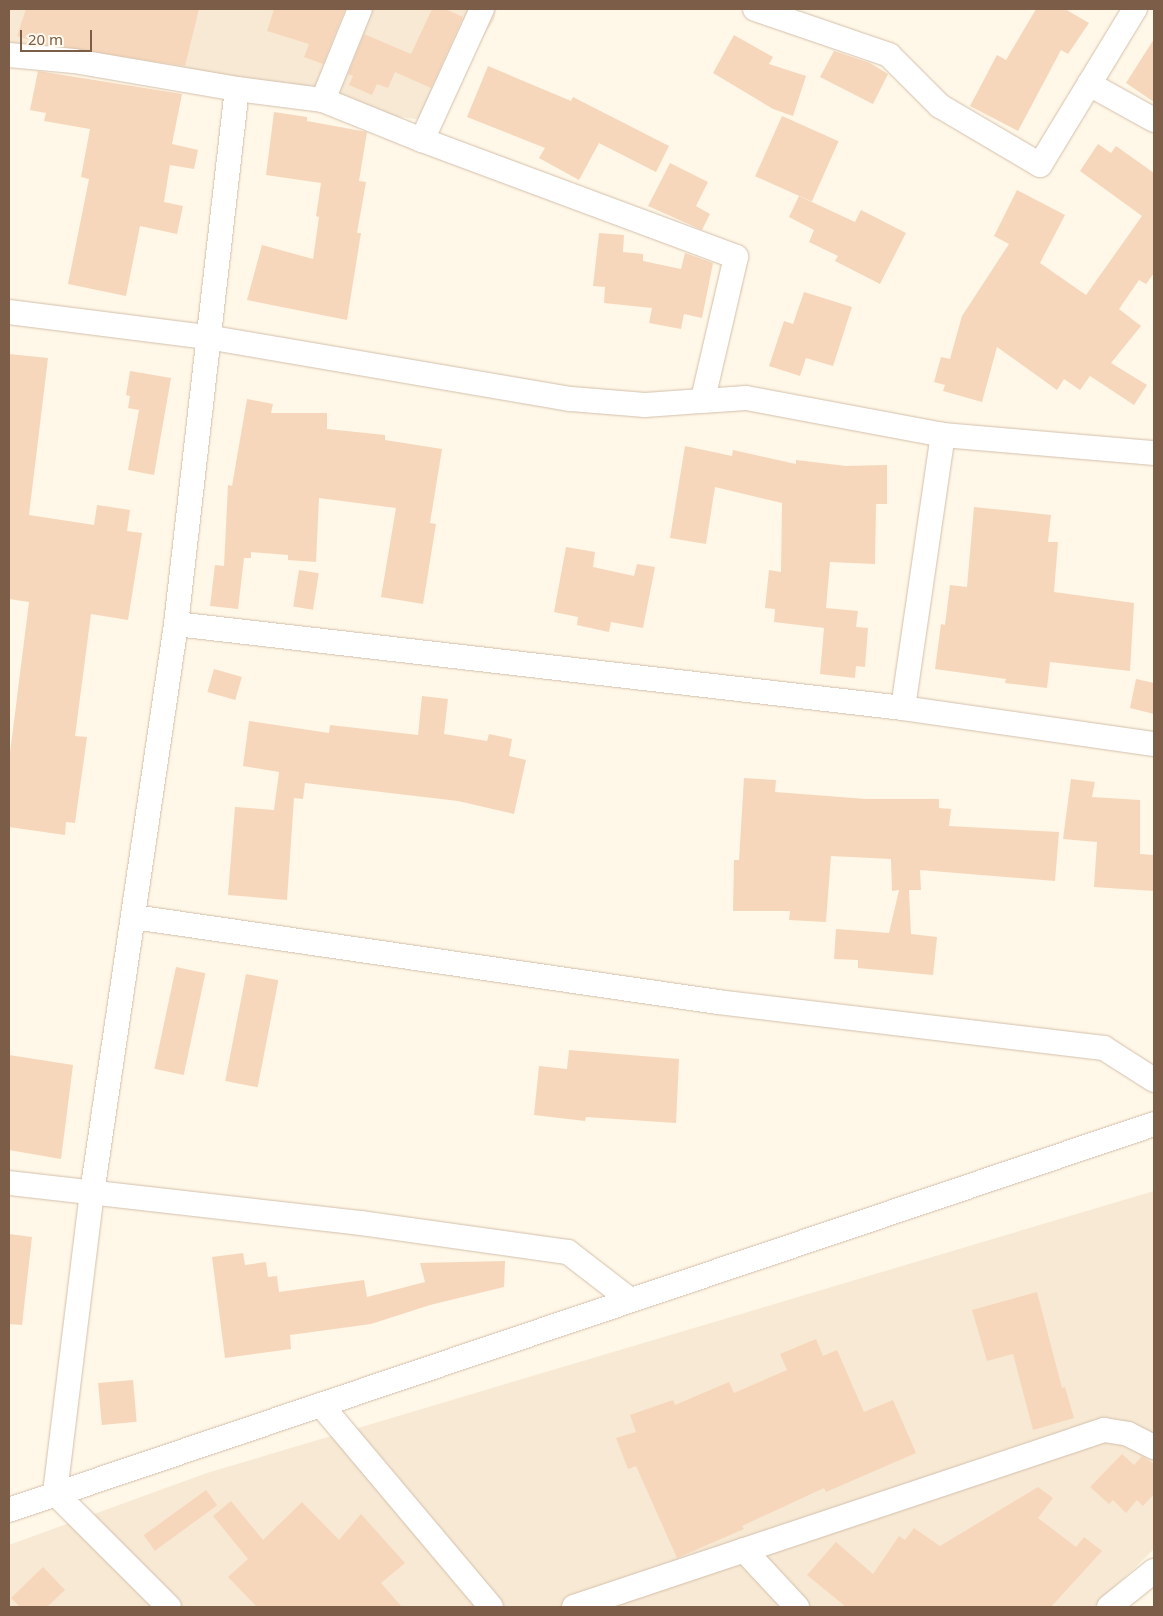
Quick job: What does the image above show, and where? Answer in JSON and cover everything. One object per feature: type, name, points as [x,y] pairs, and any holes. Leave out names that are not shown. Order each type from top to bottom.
[{"type":"street","points":[[323,100],[360,9]]},
{"type":"street","points":[[422,140],[482,9]]},
{"type":"street","points":[[755,9],[889,55],[940,106],[1040,165],[1135,9]]},
{"type":"street","points":[[9,55],[74,61],[237,89],[323,100],[422,140],[736,257],[703,399]]},
{"type":"street","points":[[1089,84],[1154,120]]},
{"type":"street","points":[[56,1493],[92,1192],[176,624],[207,337],[237,89]]},
{"type":"street","points":[[9,312],[207,337],[571,399],[645,405],[703,399],[746,398],[944,435],[1154,453]]},
{"type":"street","points":[[903,708],[944,435]]},
{"type":"street","points":[[176,624],[903,708],[1154,744]]},
{"type":"street","points":[[134,917],[718,1002],[1104,1048],[1154,1080]]},
{"type":"street","points":[[9,1510],[1154,1124]]},
{"type":"street","points":[[9,1183],[361,1223],[568,1252],[630,1300]]},
{"type":"street","points":[[321,1405],[491,1607]]},
{"type":"street","points":[[574,1607],[1104,1430],[1128,1434],[1154,1447]]},
{"type":"street","points":[[56,1493],[168,1607]]},
{"type":"street","points":[[744,1550],[797,1607]]},
{"type":"street","points":[[1109,1607],[1154,1572]]},
{"type":"shaded area","points":[[9,9],[496,9],[494,20],[428,121],[213,89],[9,51]]},
{"type":"shaded area","points":[[1154,1191],[1154,1549],[1094,1607],[9,1607],[9,1545],[207,1473]]},
{"type":"building","points":[[26,9],[199,9],[185,66],[42,44],[17,36]]},
{"type":"building","points":[[274,9],[345,9],[323,64],[304,57],[309,44],[267,31]]},
{"type":"building","points":[[432,9],[445,9],[463,17],[431,88],[395,72],[388,88],[377,84],[372,95],[349,85],[353,76],[348,74],[364,34],[411,54]]},
{"type":"building","points":[[1036,9],[1065,9],[1089,23],[1068,54],[1061,50],[1018,131],[970,106],[997,55],[1006,60]]},
{"type":"building","points":[[734,35],[773,57],[769,64],[806,76],[793,116],[773,109],[713,73]]},
{"type":"building","points":[[1154,39],[1154,102],[1126,83]]},
{"type":"building","points":[[834,51],[870,63],[888,74],[873,104],[820,77]]},
{"type":"building","points":[[488,66],[571,101],[573,97],[669,146],[656,172],[599,143],[579,180],[539,158],[545,148],[467,117]]},
{"type":"building","points":[[38,71],[182,94],[172,144],[198,150],[194,169],[170,165],[164,202],[183,206],[177,234],[140,226],[126,296],[68,284],[89,179],[81,177],[90,129],[44,121],[46,113],[30,110]]},
{"type":"building","points":[[274,112],[307,117],[307,121],[367,132],[359,181],[366,182],[357,233],[361,233],[347,320],[247,300],[262,245],[313,259],[319,217],[316,216],[321,183],[266,175]]},
{"type":"building","points":[[782,116],[839,141],[812,202],[755,176]]},
{"type":"building","points":[[1098,144],[1111,153],[1116,146],[1154,173],[1154,273],[1146,284],[1139,280],[1119,309],[1141,326],[1111,363],[1147,385],[1134,405],[1090,376],[1080,390],[1064,379],[1057,390],[997,347],[982,402],[943,391],[945,385],[934,382],[941,357],[950,359],[962,316],[1009,244],[994,236],[1017,190],[1065,215],[1040,263],[1086,295],[1142,216],[1080,171]]},
{"type":"building","points":[[670,163],[708,182],[696,206],[710,214],[702,230],[648,206]]},
{"type":"building","points":[[799,196],[855,222],[861,210],[906,233],[880,284],[835,261],[838,256],[809,242],[814,230],[789,217]]},
{"type":"building","points":[[599,233],[624,235],[623,252],[643,254],[643,261],[681,269],[685,253],[713,263],[702,318],[684,314],[681,329],[649,323],[652,308],[604,303],[605,287],[593,286]]},
{"type":"building","points":[[804,292],[852,307],[833,366],[806,358],[800,376],[769,366],[784,321],[793,324]]},
{"type":"building","points":[[9,354],[48,358],[29,515],[94,525],[97,505],[130,510],[127,531],[142,533],[128,620],[91,614],[75,736],[87,737],[75,823],[66,822],[65,835],[9,827],[9,761],[29,602],[9,599]]},
{"type":"building","points":[[130,371],[171,378],[154,475],[128,470],[139,410],[128,408],[130,396],[126,395]]},
{"type":"building","points":[[247,399],[273,404],[271,413],[327,413],[327,429],[385,435],[385,440],[442,449],[430,523],[436,524],[423,604],[381,597],[396,508],[319,498],[316,562],[288,560],[288,555],[251,552],[251,558],[244,558],[238,609],[210,606],[215,565],[224,566],[228,485],[232,486]]},
{"type":"building","points":[[685,446],[732,456],[733,450],[796,464],[796,460],[846,466],[887,465],[887,504],[876,504],[875,564],[830,562],[826,608],[858,611],[856,627],[868,628],[865,667],[856,666],[855,678],[820,674],[824,628],[774,622],[775,609],[765,608],[769,570],[781,572],[782,503],[715,487],[706,544],[670,538]]},
{"type":"building","points":[[974,507],[1051,515],[1048,542],[1058,542],[1054,592],[1134,603],[1130,671],[1050,662],[1047,688],[1005,683],[1006,679],[935,669],[941,624],[945,625],[950,585],[967,587]]},
{"type":"building","points":[[566,547],[595,552],[593,567],[634,576],[637,564],[655,567],[643,628],[611,622],[609,632],[577,625],[578,617],[554,612]]},
{"type":"building","points":[[299,570],[319,573],[313,610],[293,607]]},
{"type":"building","points":[[214,669],[242,677],[235,700],[207,692]]},
{"type":"building","points":[[1136,679],[1154,683],[1154,714],[1130,708]]},
{"type":"building","points":[[422,696],[448,699],[444,734],[487,741],[489,734],[512,739],[509,756],[526,760],[514,814],[458,801],[305,783],[303,799],[294,798],[287,900],[228,895],[235,807],[274,810],[279,772],[243,766],[249,721],[329,733],[330,725],[418,735]]},
{"type":"building","points":[[744,778],[776,780],[775,792],[866,799],[939,799],[939,808],[951,809],[949,826],[1059,832],[1055,881],[920,870],[921,890],[909,890],[911,934],[937,937],[933,975],[858,968],[858,960],[834,959],[836,929],[889,933],[899,890],[892,891],[891,859],[831,856],[826,922],[789,920],[790,911],[733,911],[734,860],[739,860]]},
{"type":"building","points":[[1071,779],[1095,782],[1092,797],[1140,800],[1140,854],[1154,855],[1154,891],[1094,887],[1097,842],[1063,839]]},
{"type":"building","points":[[176,967],[205,973],[184,1075],[154,1069]]},
{"type":"building","points":[[246,974],[278,980],[258,1087],[225,1081]]},
{"type":"building","points":[[569,1050],[679,1059],[676,1123],[586,1117],[585,1121],[534,1115],[539,1066],[567,1069]]},
{"type":"building","points":[[9,1055],[73,1065],[61,1159],[9,1150]]},
{"type":"building","points":[[9,1234],[32,1237],[22,1325],[9,1324]]},
{"type":"building","points":[[243,1253],[245,1265],[266,1262],[268,1277],[277,1276],[279,1292],[364,1280],[367,1297],[425,1282],[420,1263],[505,1261],[504,1287],[430,1305],[371,1324],[290,1335],[291,1349],[225,1358],[212,1257]]},
{"type":"building","points":[[1037,1292],[1062,1388],[1065,1387],[1074,1418],[1033,1430],[1013,1354],[987,1361],[972,1310]]},
{"type":"building","points":[[816,1339],[823,1356],[837,1350],[864,1412],[893,1400],[916,1453],[826,1492],[824,1488],[742,1526],[744,1529],[677,1558],[636,1466],[628,1469],[616,1438],[636,1432],[630,1415],[673,1400],[675,1405],[729,1382],[734,1393],[787,1370],[780,1354]]},
{"type":"building","points":[[133,1380],[137,1422],[102,1425],[98,1383]]},
{"type":"building","points":[[1122,1454],[1134,1465],[1142,1456],[1154,1464],[1154,1494],[1143,1506],[1137,1500],[1126,1513],[1113,1500],[1109,1504],[1090,1487]]},
{"type":"building","points":[[1038,1487],[1053,1498],[1038,1518],[1076,1547],[1084,1537],[1102,1551],[1051,1607],[846,1607],[807,1575],[836,1542],[873,1574],[899,1536],[905,1540],[914,1528],[940,1546]]},
{"type":"building","points":[[206,1490],[217,1505],[155,1551],[144,1535]]},
{"type":"building","points":[[231,1501],[263,1540],[302,1502],[339,1540],[361,1514],[405,1563],[381,1583],[402,1607],[257,1607],[228,1577],[248,1559],[213,1516]]},
{"type":"building","points":[[43,1567],[65,1590],[47,1607],[20,1607],[11,1598]]}]
